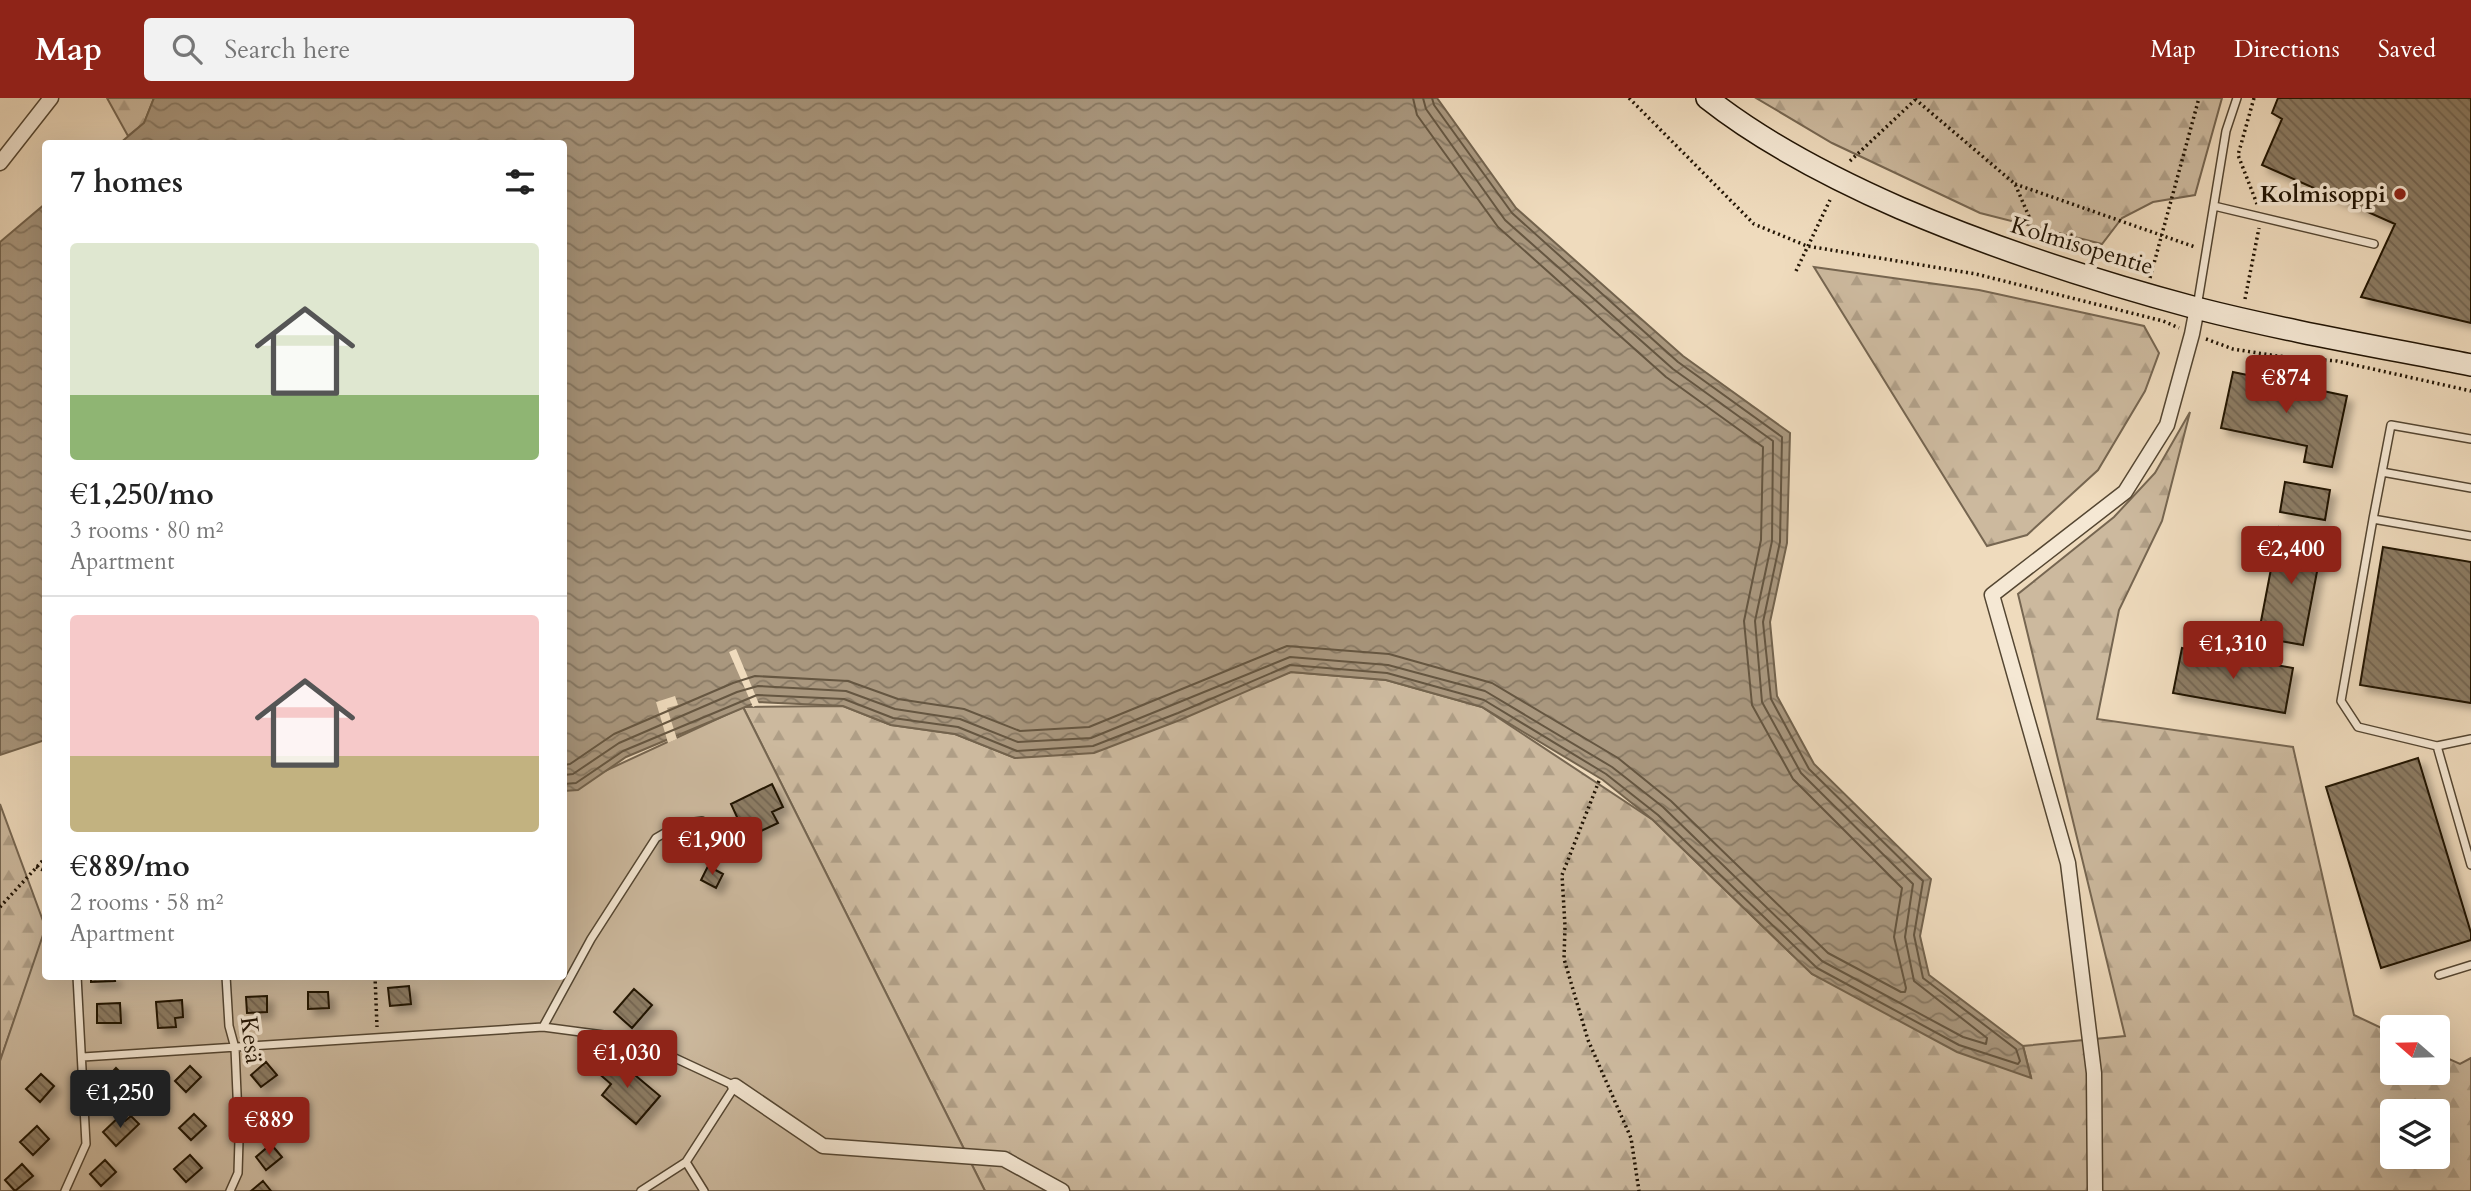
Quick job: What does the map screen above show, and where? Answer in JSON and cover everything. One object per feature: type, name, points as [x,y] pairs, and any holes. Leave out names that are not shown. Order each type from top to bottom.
[{"type":"main road","name":"Kolmisopentie","points":[[1707,98],[1727,114],[1841,182],[1970,238],[2050,265],[2197,308],[2471,365]]},
{"type":"street","points":[[0,163],[51,98]]},
{"type":"street","points":[[2095,1191],[2094,1073],[2068,863],[1992,594],[2125,492],[2167,425],[2197,308]]},
{"type":"street","points":[[735,1086],[823,1146],[1003,1159],[1062,1191]]},
{"type":"lane","points":[[2197,308],[2226,131],[2237,98]]},
{"type":"lane","points":[[2214,206],[2374,244]]},
{"type":"lane","points":[[2471,439],[2390,425],[2341,701],[2358,727],[2437,746],[2471,739]]},
{"type":"lane","points":[[2382,472],[2471,488]]},
{"type":"lane","points":[[2373,519],[2471,536]]},
{"type":"lane","points":[[2437,746],[2471,865]]},
{"type":"lane","points":[[543,1027],[591,939],[656,838],[680,824],[702,821]]},
{"type":"lane","points":[[2440,975],[2471,965]]},
{"type":"lane","points":[[65,1191],[86,1144],[78,980]]},
{"type":"lane","name":"Kesä","points":[[226,980],[229,1026],[235,1048],[239,1140],[238,1173],[230,1191]]},
{"type":"lane","points":[[83,1057],[543,1027],[634,1039],[735,1086],[687,1161],[641,1191]]},
{"type":"lane","points":[[687,1161],[704,1191]]},
{"type":"path","points":[[1629,98],[1754,224],[1807,246],[1976,274],[2163,321],[2233,349],[2337,362],[2471,391]]},
{"type":"path","points":[[1850,161],[1916,98],[2015,184],[2206,250]]},
{"type":"path","points":[[2146,293],[2199,98]]},
{"type":"path","points":[[2015,184],[2050,265]]},
{"type":"path","points":[[1796,271],[1830,200]]},
{"type":"path","points":[[1599,781],[1562,875],[1564,959],[1588,1040],[1631,1138],[1640,1191]]},
{"type":"path","points":[[0,907],[42,862]]},
{"type":"path","points":[[36,867],[42,869]]},
{"type":"path","points":[[375,980],[378,1036]]},
{"type":"green space","points":[[107,98],[154,98],[144,123],[128,136]]},
{"type":"green space","points":[[1756,98],[2222,98],[2195,195],[2153,202],[2122,218],[2102,244],[1980,213],[1832,143]]},
{"type":"green space","points":[[1814,267],[1979,290],[2144,326],[2159,353],[2145,391],[2098,470],[2027,535],[1987,546]]},
{"type":"green space","points":[[2190,412],[2162,521],[2119,610],[2097,719],[2293,747],[2354,1015],[2380,1027],[2380,1085],[2450,1085],[2450,1059],[2460,1064],[2471,1058],[2471,1191],[985,1191],[743,707],[843,706],[891,725],[955,734],[1015,758],[1291,672],[1386,680],[1482,707],[1653,820],[1812,974],[2031,1077],[2023,1046],[2125,1036],[2018,594],[2114,517],[2155,473]]},
{"type":"green space","points":[[743,707],[985,1191],[0,1191],[0,1061],[42,938],[42,980],[567,980],[567,789]]},
{"type":"green space","points":[[0,804],[42,918],[42,940],[0,1061]]},
{"type":"water","points":[[154,98],[1437,98],[1516,208],[1683,356],[1790,433],[1787,543],[1770,622],[1777,696],[1814,764],[1931,879],[1920,936],[1929,975],[2023,1046],[2031,1078],[1957,1052],[1812,974],[1653,820],[1603,780],[1482,707],[1386,680],[1291,672],[1180,720],[1094,753],[1015,758],[955,734],[891,725],[843,706],[757,702],[626,757],[578,790],[567,791],[567,140],[124,140],[144,123]]},
{"type":"water","points":[[42,207],[42,741],[0,755],[0,242]]},
{"type":"pier","points":[[736,649],[759,704],[753,707],[729,652]]},
{"type":"pier","points":[[675,696],[678,705],[667,708],[677,739],[668,743],[656,702]]},
{"type":"building","name":"Kolmisoppi","points":[[2278,98],[2471,98],[2471,323],[2361,297],[2395,224],[2262,165],[2282,119],[2272,113]]},
{"type":"building","points":[[2233,372],[2347,396],[2332,467],[2304,462],[2307,446],[2221,428]]},
{"type":"building","points":[[2285,482],[2330,490],[2325,520],[2280,512]]},
{"type":"building","points":[[2279,527],[2324,535],[2303,645],[2258,637]]},
{"type":"building","points":[[2383,547],[2471,562],[2471,703],[2360,685]]},
{"type":"building","points":[[2182,648],[2293,668],[2285,713],[2173,693]]},
{"type":"building","points":[[2418,758],[2471,940],[2381,968],[2326,787]]},
{"type":"building","points":[[772,784],[783,807],[772,812],[778,823],[759,832],[754,822],[742,828],[731,804]]},
{"type":"building","points":[[708,866],[723,874],[716,888],[701,880]]},
{"type":"building","points":[[91,980],[115,981],[91,982]]},
{"type":"building","points":[[409,986],[411,1004],[390,1006],[388,988]]},
{"type":"building","points":[[634,989],[652,1005],[632,1028],[614,1012]]},
{"type":"building","points":[[308,992],[328,992],[329,1008],[308,1009]]},
{"type":"building","points":[[267,996],[267,1012],[247,1013],[246,997]]},
{"type":"building","points":[[182,1000],[183,1017],[175,1018],[176,1027],[158,1028],[156,1002]]},
{"type":"building","points":[[120,1003],[121,1023],[97,1023],[97,1004]]},
{"type":"building","points":[[611,1055],[660,1096],[636,1124],[602,1095],[611,1084],[597,1072]]},
{"type":"building","points":[[266,1062],[277,1075],[261,1087],[251,1075]]},
{"type":"building","points":[[190,1066],[201,1077],[186,1092],[175,1081]]},
{"type":"building","points":[[116,1068],[130,1082],[121,1091],[128,1098],[121,1106],[100,1085]]},
{"type":"building","points":[[41,1074],[54,1086],[40,1102],[26,1089]]},
{"type":"building","points":[[269,1104],[279,1117],[264,1130],[253,1117]]},
{"type":"building","points":[[194,1114],[206,1126],[191,1140],[179,1128]]},
{"type":"building","points":[[120,1116],[125,1121],[131,1116],[139,1124],[116,1146],[103,1132]]},
{"type":"building","points":[[37,1126],[49,1139],[33,1155],[20,1142]]},
{"type":"building","points":[[271,1144],[282,1157],[266,1170],[256,1157]]},
{"type":"building","points":[[190,1155],[202,1168],[186,1182],[174,1169]]},
{"type":"building","points":[[105,1160],[116,1172],[101,1186],[90,1174]]},
{"type":"building","points":[[22,1164],[33,1176],[15,1191],[5,1180]]},
{"type":"building","points":[[263,1181],[271,1191],[251,1191]]},
{"type":"place","name":"Kolmisoppi","points":[[2400,194]]}]
